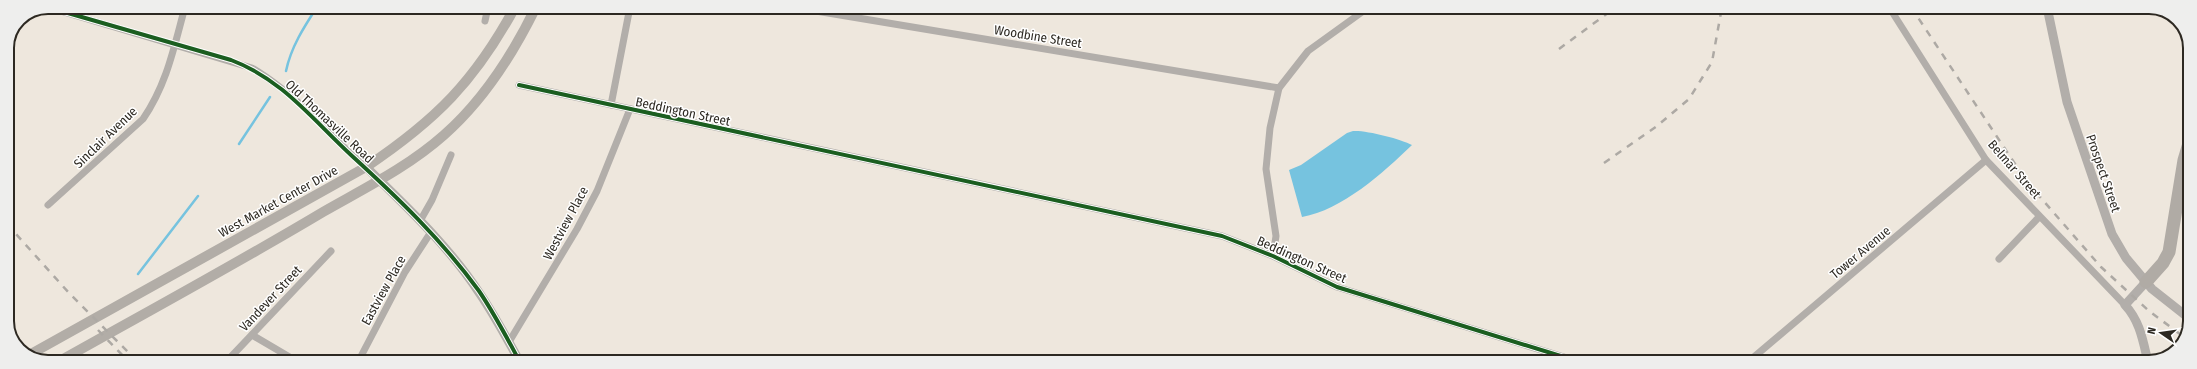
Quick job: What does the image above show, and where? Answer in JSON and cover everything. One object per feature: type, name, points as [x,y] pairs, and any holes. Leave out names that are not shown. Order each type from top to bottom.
[{"type":"highway","points":[[2146,282],[2164,263],[2169,252],[2183,170]]},
{"type":"main road","name":"West Market Center Drive","points":[[35,352],[366,167],[407,140],[438,113],[468,81],[496,42],[512,14]]},
{"type":"main road","points":[[71,355],[260,249],[411,162],[445,134],[475,103],[515,47],[532,14]]},
{"type":"street","name":"Old Thomasville Road","points":[[72,14],[231,60],[252,68],[268,78],[312,115],[351,155],[380,180],[431,232],[480,293],[516,355]]},
{"type":"street","name":"Sinclair Avenue","points":[[48,205],[143,118],[162,87],[183,14]]},
{"type":"street","points":[[485,21],[486,14]]},
{"type":"street","points":[[611,105],[629,14]]},
{"type":"street","name":"Woodbine Street","points":[[834,14],[1280,88]]},
{"type":"street","points":[[1273,256],[1276,236],[1266,169],[1270,128],[1280,88],[1308,51],[1359,14]]},
{"type":"street","name":"Belmar Street","points":[[1893,14],[1986,160],[2125,305]]},
{"type":"street","name":"Prospect Street","points":[[2048,14],[2067,102],[2101,206],[2116,243],[2146,282],[2164,300],[2183,314]]},
{"type":"street","name":"Beddington Street","points":[[519,85],[1222,236],[1273,256],[1337,287],[1557,355]]},
{"type":"street","name":"Westview Place","points":[[509,342],[578,229],[597,191],[630,109]]},
{"type":"street","points":[[420,221],[432,200],[451,155]]},
{"type":"street","name":"Tower Avenue","points":[[1756,355],[1986,160]]},
{"type":"street","points":[[1999,259],[2039,217]]},
{"type":"street","name":"Eastview Place","points":[[362,355],[405,272],[431,232]]},
{"type":"street","name":"Vandever Street","points":[[233,355],[331,251]]},
{"type":"street","points":[[2146,282],[2125,305],[2133,314],[2139,326],[2146,355]]},
{"type":"street","points":[[252,335],[286,355]]},
{"type":"water","points":[[1353,131],[1383,135],[1412,145],[1375,178],[1347,199],[1317,213],[1302,217],[1289,170],[1301,165],[1347,133]]},
{"type":"waterway","points":[[286,71],[295,45],[313,14]]},
{"type":"waterway","points":[[239,144],[270,97]]},
{"type":"waterway","points":[[138,274],[198,196]]},
{"type":"railway","points":[[1559,49],[1606,14]]},
{"type":"railway","points":[[1604,163],[1657,126],[1689,99],[1712,62],[1721,14]]},
{"type":"railway","points":[[1916,14],[2027,182],[2101,267],[2149,311],[2180,334]]},
{"type":"railway","points":[[14,232],[69,293],[131,355]]},
{"type":"railway","points":[[98,330],[122,355]]},
{"type":"cycle path","points":[[71,14],[231,60],[249,68],[281,89],[296,101],[402,203],[450,254],[485,299],[516,355]]},
{"type":"cycle path","points":[[519,85],[1222,236],[1273,256],[1337,287],[1557,355]]}]
